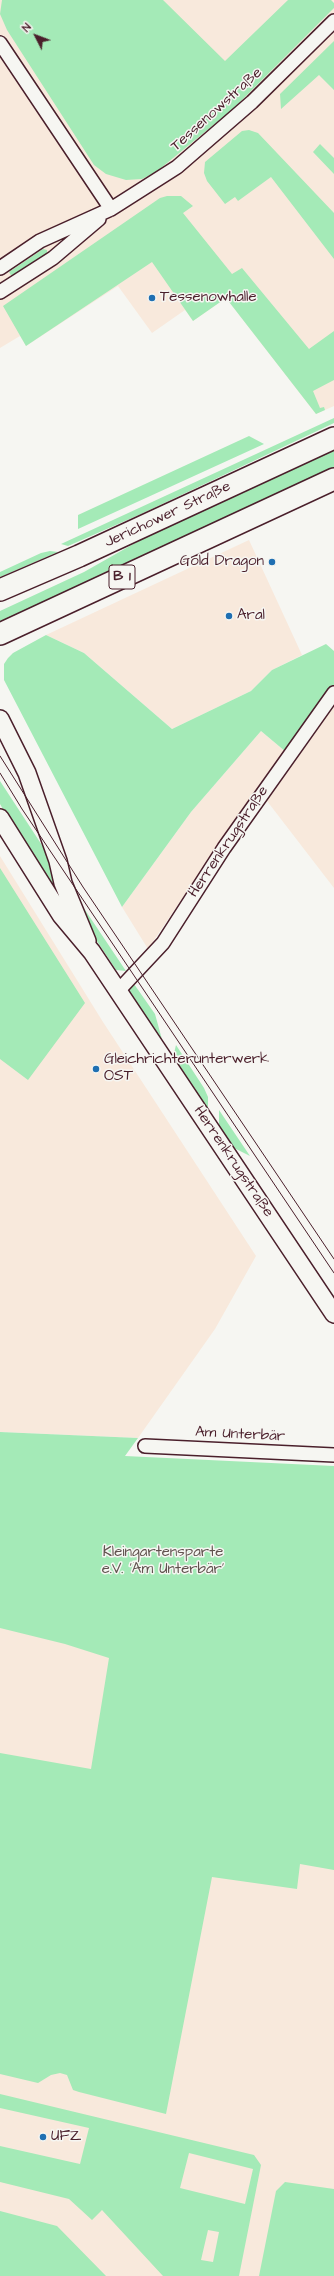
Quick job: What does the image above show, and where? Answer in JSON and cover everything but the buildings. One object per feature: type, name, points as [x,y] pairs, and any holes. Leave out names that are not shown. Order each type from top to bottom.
[{"type":"main road","name":"Jerichower Straße","points":[[0,590],[79,556],[334,438]]},
{"type":"main road","name":"B 1","points":[[0,634],[334,478]]},
{"type":"street","name":"Tessenowstraße","points":[[0,292],[53,258],[111,209],[177,167],[252,102],[334,21]]},
{"type":"street","points":[[0,43],[111,209]]},
{"type":"street","name":"Tessenowstraße","points":[[0,268],[40,241],[111,209]]},
{"type":"street","name":"Herrenkrugstraße","points":[[118,991],[163,944],[224,848],[280,767],[334,693]]},
{"type":"street","name":"Herrenkrugstraße","points":[[0,719],[27,773],[56,854],[63,883],[92,952]]},
{"type":"street","name":"Herrenkrugstraße","points":[[0,818],[61,915],[92,952],[334,1314]]},
{"type":"street","name":"Am Unterbär","points":[[145,1446],[334,1455]]},
{"type":"shaded area","points":[[0,0],[334,0],[334,406],[316,414],[226,298],[193,321],[185,310],[152,333],[118,286],[26,346],[20,336],[0,348]]},
{"type":"shaded area","points":[[249,540],[302,655],[272,670],[251,691],[172,729],[84,653],[46,635]]},
{"type":"shaded area","points":[[334,706],[334,888],[267,801]]},
{"type":"shaded area","points":[[261,731],[286,752],[223,838],[148,949],[122,907],[191,812]]},
{"type":"shaded area","points":[[0,856],[103,1022],[256,1256],[215,1329],[138,1438],[0,1432]]},
{"type":"shaded area","points":[[0,1622],[334,1719],[334,2276],[0,2276]]},
{"type":"green space","points":[[2,0],[163,0],[225,61],[288,0],[331,0],[334,3],[334,8],[233,109],[156,172],[142,179],[126,180],[106,174],[94,165],[7,30],[0,14]]},
{"type":"green space","points":[[334,41],[334,90],[319,75],[281,109],[280,94]]},
{"type":"green space","points":[[249,130],[258,133],[334,213],[334,259],[271,177],[238,201],[235,197],[225,204],[207,181],[204,173],[205,162],[242,131]]},
{"type":"green space","points":[[320,144],[334,158],[334,174],[313,152]]},
{"type":"green space","points":[[167,196],[181,196],[193,206],[183,213],[232,274],[242,268],[309,349],[334,331],[334,380],[313,391],[320,408],[324,407],[325,410],[316,414],[226,298],[193,321],[152,262],[26,346],[3,306],[160,198]]},
{"type":"green space","points":[[43,249],[47,250],[47,254],[12,277],[9,272]]},
{"type":"green space","points":[[334,418],[334,423],[141,514],[68,546],[61,544]]},
{"type":"green space","points":[[249,436],[264,444],[78,529],[78,515]]},
{"type":"green space","points":[[334,448],[334,468],[0,622],[0,611],[84,572],[151,534]]},
{"type":"green space","points":[[50,551],[58,552],[0,577],[0,572],[41,553]]},
{"type":"green space","points":[[46,635],[84,653],[172,729],[251,691],[272,670],[326,644],[334,651],[334,693],[286,752],[261,731],[191,812],[122,907],[4,680],[4,664],[8,658],[13,653]]},
{"type":"green space","points":[[0,781],[51,859],[71,914],[31,858],[0,804]]},
{"type":"green space","points":[[0,868],[85,1003],[28,1080],[0,1059]]},
{"type":"green space","points":[[75,895],[126,971],[116,970],[91,932]]},
{"type":"green space","points":[[134,984],[155,1014],[163,1043],[130,994],[130,987]]},
{"type":"green space","points":[[176,1045],[204,1088],[208,1097],[208,1110],[173,1057]]},
{"type":"green space","points":[[219,1110],[250,1156],[234,1148],[219,1126]]},
{"type":"green space","name":"Kleingartensparte e.V. 'Am Unterbär'","points":[[0,1432],[138,1438],[125,1456],[334,1466],[334,1870],[300,1864],[297,1889],[212,1877],[166,2114],[73,2090],[67,2075],[60,2073],[51,2075],[38,2083],[0,2074],[0,1753],[91,1769],[109,1658],[65,1644],[0,1628]]},
{"type":"green space","points":[[0,2094],[254,2155],[261,2165],[239,2276],[163,2276],[102,2210],[92,2220],[69,2199],[0,2182],[0,2146],[80,2164],[89,2128],[0,2108]],"holes":[[[189,2153],[253,2169],[245,2204],[180,2188]],[[208,2230],[219,2232],[213,2262],[201,2260]]]},
{"type":"green space","points":[[285,2182],[334,2189],[334,2276],[259,2276],[276,2191]]},
{"type":"green space","points":[[0,2211],[57,2226],[106,2276],[0,2276]]},
{"type":"tram line","points":[[0,756],[83,887],[334,1259]]},
{"type":"tram line","points":[[0,773],[22,809],[334,1273]]},
{"type":"place","name":"Tessenowhalle","points":[[152,298]]},
{"type":"place","name":"Gold Dragon","points":[[272,562]]},
{"type":"place","name":"Aral","points":[[229,616]]},
{"type":"place","name":"Gleichrichterunterwerk OST","points":[[96,1069]]},
{"type":"place","name":"UFZ","points":[[43,2137]]}]
